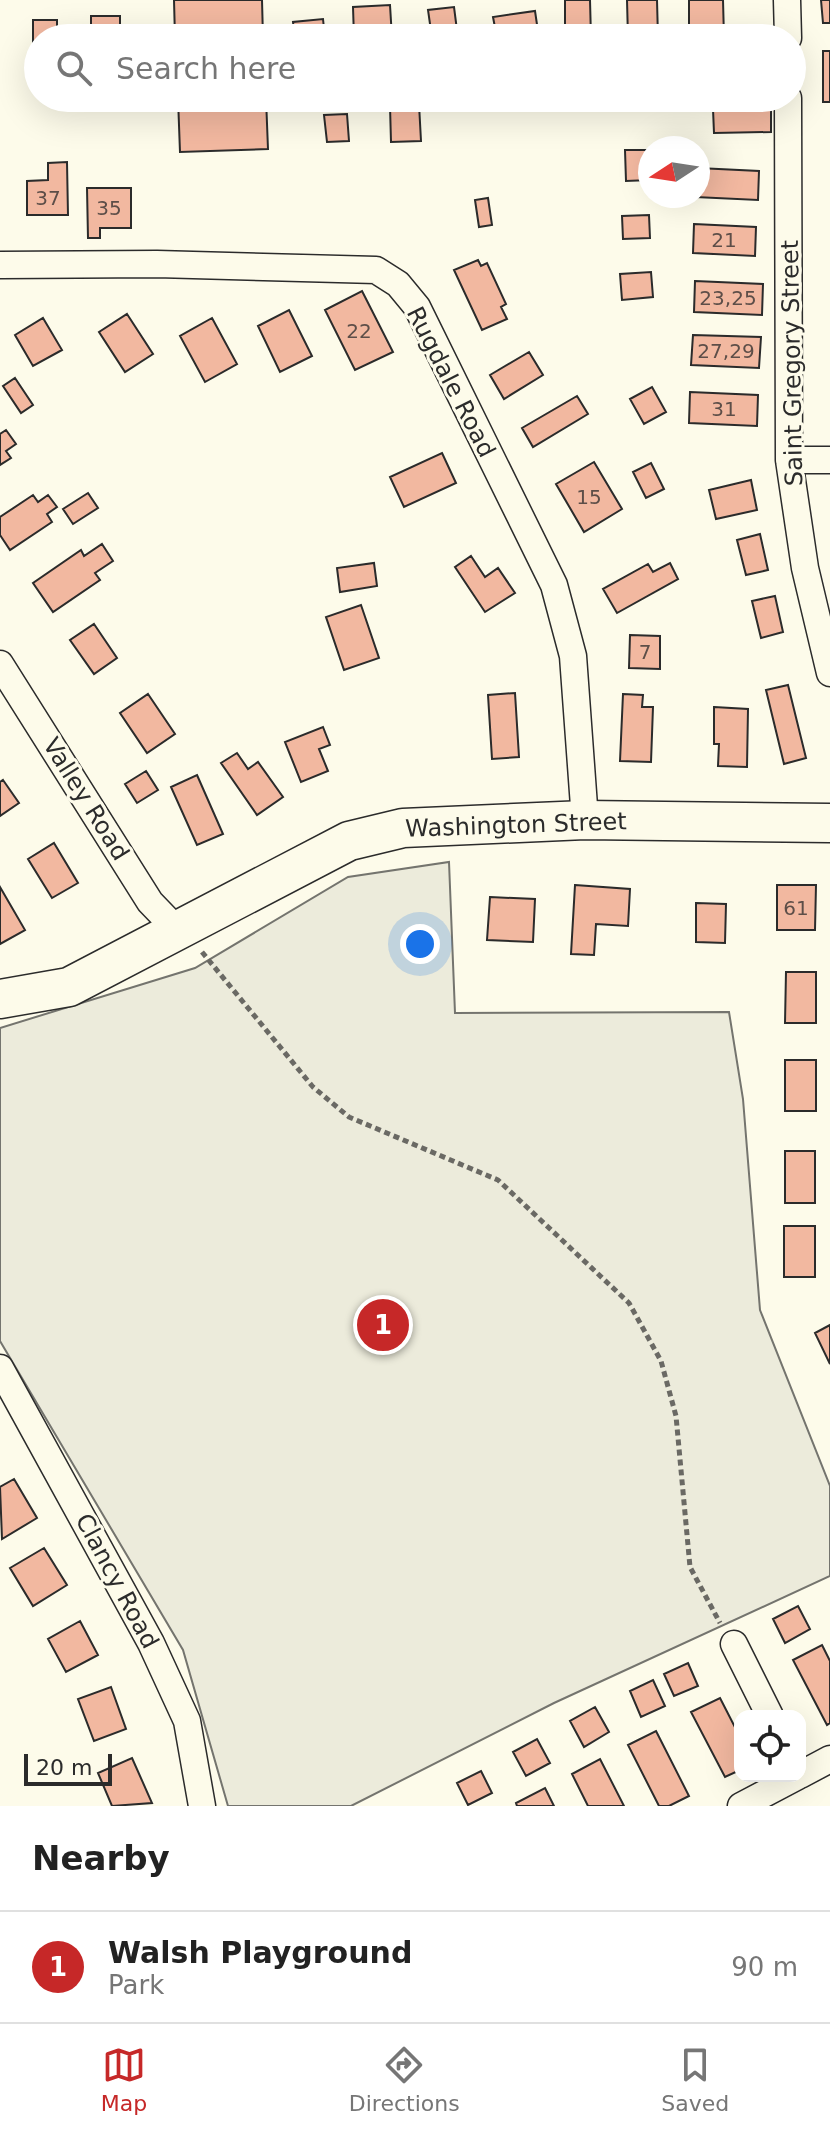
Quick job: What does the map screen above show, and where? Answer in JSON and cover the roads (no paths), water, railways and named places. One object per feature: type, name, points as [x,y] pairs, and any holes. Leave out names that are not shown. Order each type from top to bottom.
[{"type":"main road","name":"Washington Street","points":[[0,999],[69,987],[349,841],[403,828],[585,820],[830,823]]},
{"type":"street","points":[[787,0],[788,24]]},
{"type":"street","name":"Saint Gregory Street","points":[[788,112],[789,460],[805,568],[830,673]]},
{"type":"street","name":"Rugdale Road","points":[[0,265],[157,264],[376,270],[398,284],[417,307],[554,585],[573,656],[585,820]]},
{"type":"street","points":[[789,460],[830,460]]},
{"type":"street","name":"Valley Road","points":[[0,664],[150,902],[177,930]]},
{"type":"street","name":"Clancy Road","points":[[0,1368],[151,1643],[187,1721],[202,1806]]},
{"type":"street","points":[[734,1644],[767,1710]]},
{"type":"street","points":[[806,1772],[830,1759]]},
{"type":"street","points":[[741,1806],[787,1782]]},
{"type":"place","name":"Walsh Playground","points":[[383,1325]]}]
